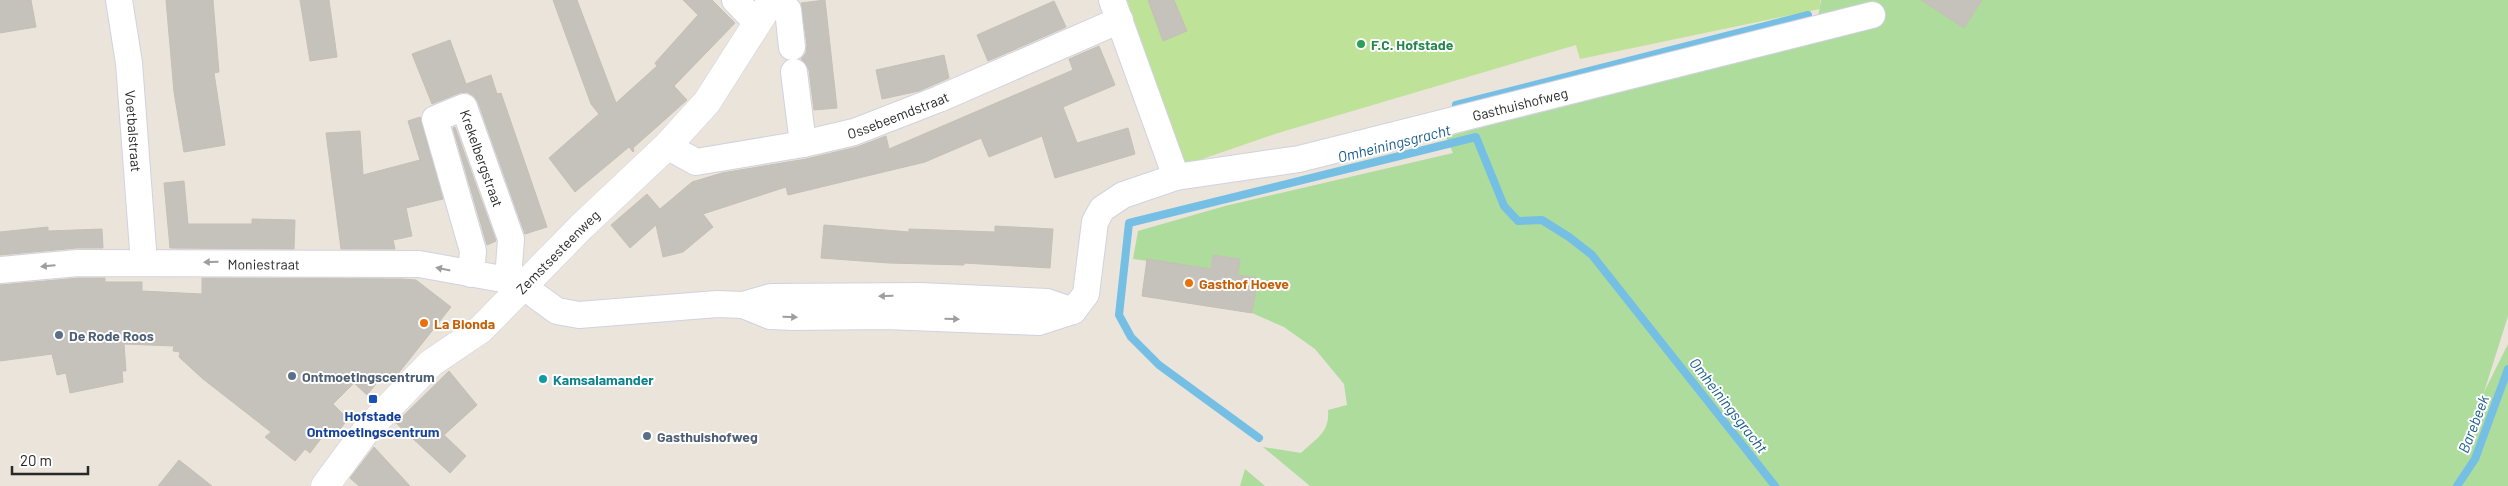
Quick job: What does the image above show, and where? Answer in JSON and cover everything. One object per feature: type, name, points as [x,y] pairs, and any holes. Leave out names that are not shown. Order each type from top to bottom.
[{"type":"street","name":"Voetbalstraat","points":[[119,0],[129,63],[144,263]]},
{"type":"street","points":[[735,0],[757,23]]},
{"type":"street","name":"Zemstsesteenweg","points":[[324,486],[365,432],[431,363],[480,330],[516,284],[581,227],[667,146],[707,102],[757,23],[774,0],[788,10],[803,144]]},
{"type":"street","name":"Ossebeemdstraat","points":[[667,146],[696,162],[803,144],[854,132],[930,103],[1116,10],[1176,177]]},
{"type":"street","name":"Gasthuishofweg","points":[[516,284],[557,311],[579,316],[717,304],[743,305],[771,297],[833,307],[926,307],[1014,311],[1047,302],[1073,311],[1086,294],[1095,222],[1102,209],[1123,195],[1176,177],[1299,159],[1872,15]]},
{"type":"street","name":"Krekelbergstraat","points":[[470,274],[472,251],[435,119],[464,107],[511,239],[516,284]]},
{"type":"street","name":"Moniestraat","points":[[0,270],[78,263],[419,264],[516,284]]},
{"type":"green space","points":[[1127,0],[1820,0],[1820,9],[1580,59],[1576,45],[1278,133],[1185,165]]},
{"type":"green space","points":[[1821,0],[2508,0],[2508,316],[2484,392],[2508,344],[2508,486],[1310,486],[1263,447],[1301,453],[1325,429],[1328,410],[1347,405],[1344,384],[1315,349],[1284,327],[1252,313],[1258,278],[1238,275],[1240,259],[1213,255],[1211,269],[1133,259],[1138,231],[1225,206],[1453,153],[1446,137],[1815,35]]},
{"type":"green space","points":[[1245,469],[1265,486],[1240,486]]},
{"type":"building","points":[[0,0],[31,0],[36,27],[0,33]]},
{"type":"building","points":[[166,0],[213,0],[219,72],[214,73],[225,145],[184,152],[174,92]]},
{"type":"building","points":[[300,0],[329,0],[337,57],[310,61]]},
{"type":"building","points":[[553,0],[577,0],[616,103],[657,66],[655,63],[698,15],[683,0],[712,0],[735,23],[674,86],[687,100],[633,148],[633,152],[629,147],[575,192],[549,158],[599,114],[591,104]]},
{"type":"building","points":[[825,0],[837,108],[814,110],[809,70],[801,59],[806,53],[807,45],[801,3]]},
{"type":"building","points":[[1148,0],[1174,0],[1187,31],[1163,41]]},
{"type":"building","points":[[1921,0],[1982,0],[1964,28]]},
{"type":"building","points":[[1054,1],[1066,27],[988,61],[977,35]]},
{"type":"building","points":[[450,40],[466,84],[491,75],[497,94],[501,93],[547,227],[525,234],[478,102],[474,96],[467,92],[459,93],[432,104],[412,54]]},
{"type":"building","points":[[1099,46],[1115,85],[1063,107],[1077,143],[1128,128],[1135,154],[1055,178],[1042,136],[989,157],[981,138],[925,162],[788,195],[786,187],[703,214],[713,227],[683,252],[663,257],[656,225],[630,248],[611,225],[647,194],[660,209],[692,182],[722,173],[806,159],[857,147],[886,136],[889,149],[1073,70],[1069,59]]},
{"type":"building","points":[[944,55],[949,78],[919,91],[882,99],[876,70]]},
{"type":"building","points":[[420,117],[443,199],[406,208],[412,236],[393,240],[395,249],[341,249],[326,133],[360,131],[363,175],[420,160],[408,121]]},
{"type":"building","points":[[455,127],[496,241],[487,245],[453,128]]},
{"type":"building","points":[[184,181],[188,224],[252,224],[252,219],[295,220],[294,249],[170,248],[164,183]]},
{"type":"building","points":[[824,225],[909,232],[909,229],[995,232],[995,226],[1053,229],[1050,268],[964,263],[964,265],[889,263],[821,258]]},
{"type":"building","points":[[48,227],[48,231],[102,229],[103,248],[77,248],[0,255],[0,232]]},
{"type":"building","points":[[1213,255],[1240,259],[1238,275],[1258,278],[1252,313],[1142,296],[1147,259],[1211,269]]},
{"type":"building","points":[[79,278],[105,278],[105,282],[142,282],[142,291],[202,294],[202,278],[416,280],[451,307],[393,380],[384,374],[367,395],[354,383],[333,404],[348,419],[333,438],[326,432],[310,453],[305,449],[295,461],[265,437],[271,432],[203,379],[179,357],[180,352],[173,351],[174,346],[124,344],[126,371],[122,371],[123,382],[70,393],[66,373],[57,375],[52,354],[0,361],[0,285]]},
{"type":"building","points":[[449,371],[477,405],[444,435],[466,456],[450,473],[396,423]]},
{"type":"building","points":[[374,447],[410,486],[359,486],[350,478]]},
{"type":"building","points":[[179,460],[212,486],[158,486]]},
{"type":"waterway","points":[[1456,105],[1808,15]]},
{"type":"waterway","name":"Omheiningsgracht","points":[[1259,438],[1159,365],[1131,337],[1119,315],[1129,223],[1476,137],[1504,206],[1518,221],[1542,220],[1569,237],[1592,255],[1775,486]]},
{"type":"waterway","name":"Barebeek","points":[[2457,486],[2475,459],[2508,369]]},
{"type":"place","name":"F.C. Hofstade","points":[[1361,44]]},
{"type":"place","name":"Gasthof Hoeve","points":[[1189,283]]},
{"type":"place","name":"La Bionda","points":[[424,323]]},
{"type":"place","name":"De Rode Roos","points":[[59,335]]},
{"type":"place","name":"Ontmoetingscentrum","points":[[292,376]]},
{"type":"place","name":"Kamsalamander","points":[[543,379]]},
{"type":"place","name":"Hofstade Ontmoetingscentrum","points":[[373,399]]},
{"type":"place","name":"Gasthuishofweg","points":[[647,436]]}]
